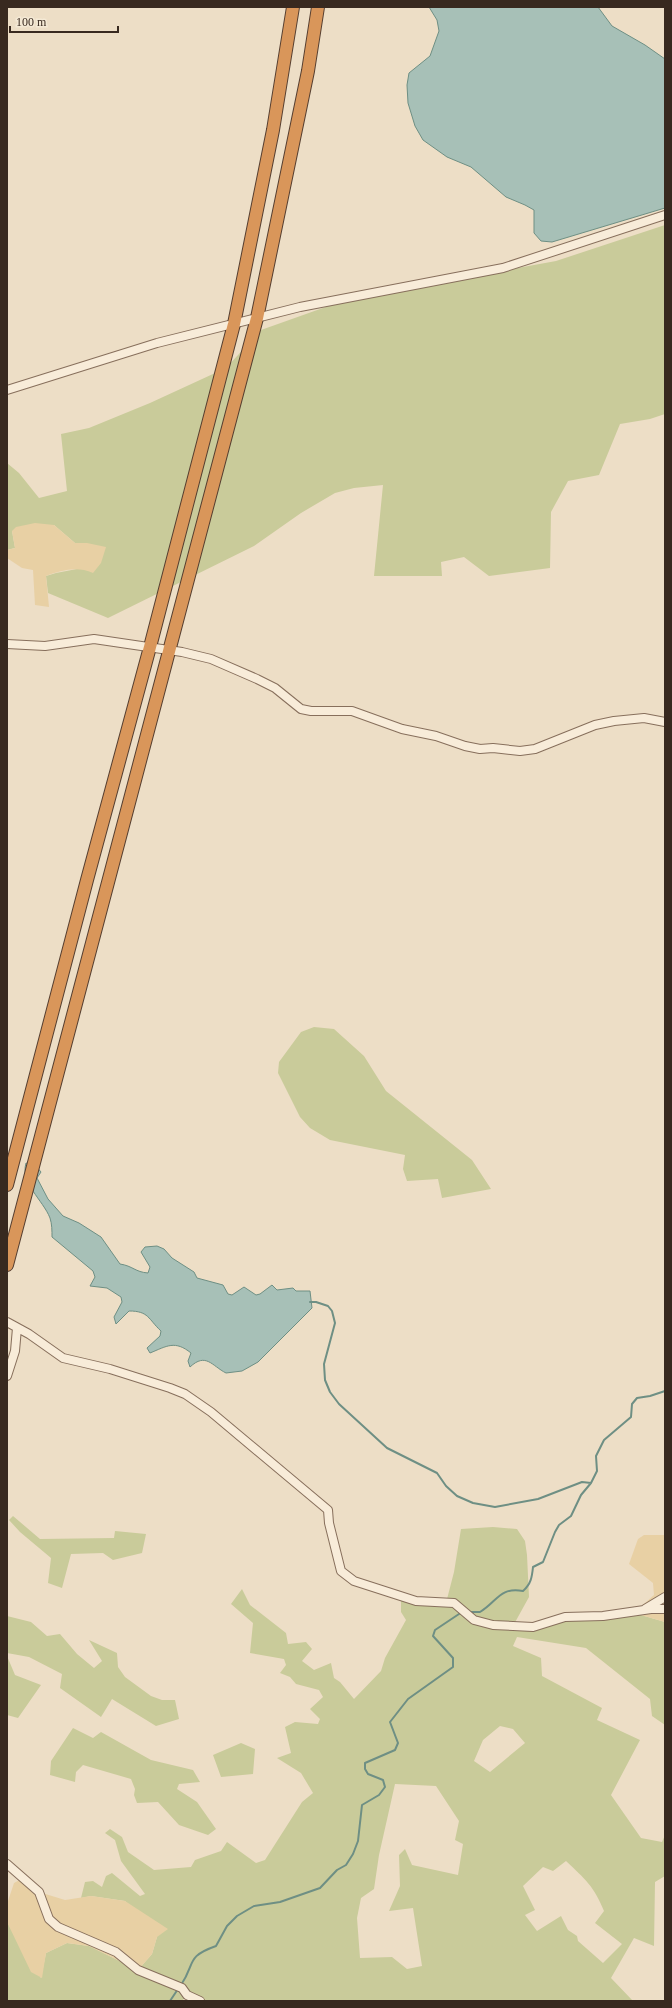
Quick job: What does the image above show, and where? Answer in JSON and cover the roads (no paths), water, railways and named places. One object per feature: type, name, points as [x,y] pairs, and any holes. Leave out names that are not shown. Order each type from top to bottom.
[{"type":"highway","points":[[7,1185],[234,324],[273,130],[293,7]]},
{"type":"highway","points":[[7,1265],[257,318],[308,71],[318,7]]},
{"type":"street","points":[[7,390],[157,343],[300,307],[503,268],[665,215]]},
{"type":"street","points":[[7,644],[45,646],[94,640],[150,647],[211,659],[275,688],[301,709],[312,711],[352,711],[402,729],[436,736],[465,746],[480,749],[493,748],[520,752],[534,749],[595,725],[614,721],[644,718],[665,722]]},
{"type":"street","points":[[7,1322],[63,1358],[110,1369],[170,1388],[185,1394],[210,1412],[328,1510],[329,1523],[341,1571],[354,1580],[416,1601],[454,1603],[474,1620],[494,1625],[533,1626],[565,1617],[603,1616],[651,1609],[665,1610]]},
{"type":"street","points":[[7,1376],[15,1351],[17,1328]]},
{"type":"street","points":[[642,1611],[665,1597]]},
{"type":"street","points":[[7,1864],[39,1892],[49,1920],[58,1927],[116,1952],[138,1970],[182,1988],[187,1995],[200,2001]]},
{"type":"water","points":[[429,7],[598,7],[612,26],[645,45],[665,59],[665,208],[552,242],[541,241],[534,233],[534,210],[506,197],[471,167],[447,157],[423,140],[415,126],[408,103],[407,85],[409,73],[430,56],[439,31],[437,20]]},
{"type":"water","points":[[26,1163],[36,1166],[41,1172],[37,1178],[48,1199],[63,1216],[79,1223],[101,1237],[120,1264],[148,1273],[150,1267],[141,1252],[145,1247],[157,1246],[164,1249],[172,1258],[194,1272],[197,1278],[223,1285],[228,1294],[232,1295],[244,1287],[256,1295],[260,1294],[272,1285],[277,1290],[293,1288],[296,1291],[310,1291],[312,1308],[258,1362],[242,1371],[226,1373],[205,1360],[200,1361],[190,1367],[188,1361],[191,1353],[175,1345],[166,1346],[150,1353],[147,1348],[160,1336],[161,1331],[148,1316],[136,1311],[129,1311],[116,1324],[114,1317],[122,1302],[121,1297],[107,1288],[90,1286],[95,1277],[93,1271],[52,1237],[52,1225],[47,1211],[26,1178]]},
{"type":"waterway","points":[[310,1302],[316,1302],[328,1306],[332,1311],[335,1323],[324,1364],[325,1380],[330,1392],[339,1404],[387,1448],[437,1473],[446,1486],[457,1496],[473,1503],[495,1507],[538,1499],[582,1482],[591,1483]]},
{"type":"waterway","points":[[469,1612],[480,1612],[504,1593],[515,1590],[523,1591],[528,1586],[531,1580],[533,1567],[543,1562],[559,1525],[571,1516],[581,1495],[591,1483],[597,1471],[596,1456],[604,1440],[631,1417],[632,1404],[637,1398],[650,1396],[665,1391]]},
{"type":"waterway","points":[[181,1985],[195,1957],[216,1946],[227,1926],[237,1916],[254,1906],[280,1902],[320,1888],[337,1870],[346,1865],[353,1854],[358,1841],[362,1805],[379,1795],[385,1787],[383,1780],[368,1774],[365,1769],[365,1763],[395,1750],[398,1743],[390,1722],[408,1699],[453,1667],[453,1658],[433,1636],[435,1630],[462,1612]]},
{"type":"waterway","points":[[170,2001],[178,1989]]}]
